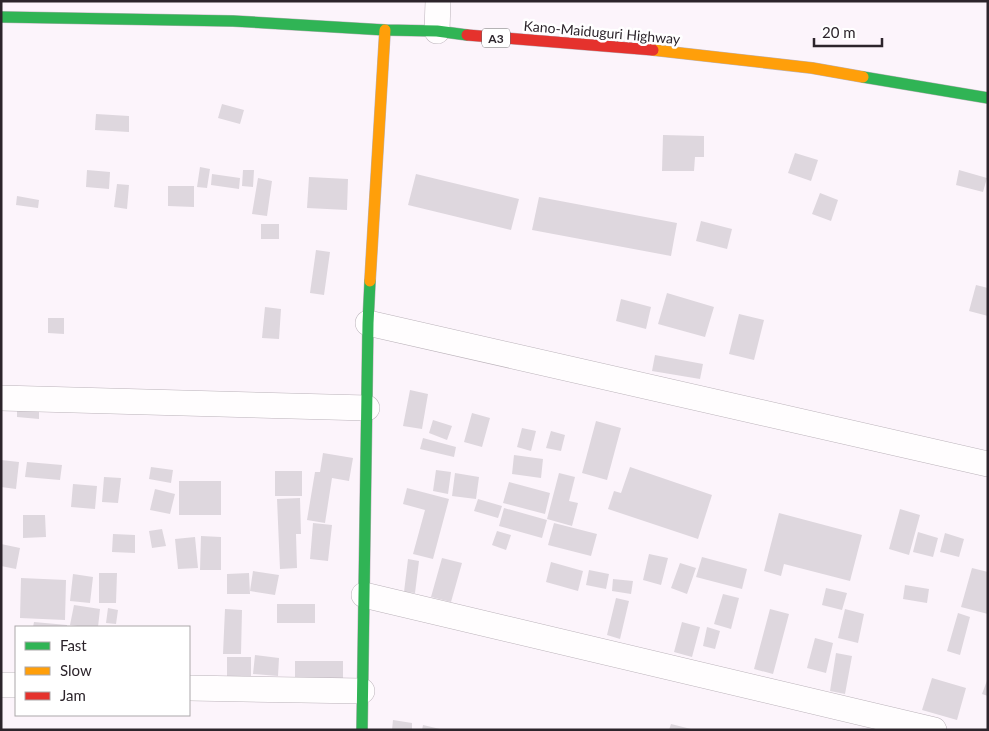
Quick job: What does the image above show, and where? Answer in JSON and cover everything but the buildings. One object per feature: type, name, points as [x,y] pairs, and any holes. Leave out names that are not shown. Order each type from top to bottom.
[{"type":"main road","name":"Kano-Maiduguri Highway","points":[[1,17],[233,21],[385,30],[436,31],[475,36],[641,49],[812,68],[988,98]]},
{"type":"main road","points":[[362,730],[368,323],[385,30]]},
{"type":"street","points":[[436,31],[438,1]]},
{"type":"street","points":[[368,323],[988,464]]},
{"type":"street","points":[[1,398],[367,408]]},
{"type":"street","points":[[364,595],[934,730]]},
{"type":"street","points":[[1,685],[15,685]]},
{"type":"street","points":[[190,688],[362,691]]},
{"type":"traffic: fast","points":[[1,17],[233,21],[385,30],[437,31],[467,35]]},
{"type":"traffic: fast","points":[[863,77],[988,98]]},
{"type":"traffic: fast","points":[[362,730],[370,281]]},
{"type":"traffic: slow","points":[[370,281],[385,30]]},
{"type":"traffic: slow","points":[[653,50],[812,68],[863,77]]},
{"type":"traffic: jam","points":[[467,35],[653,50]]}]
